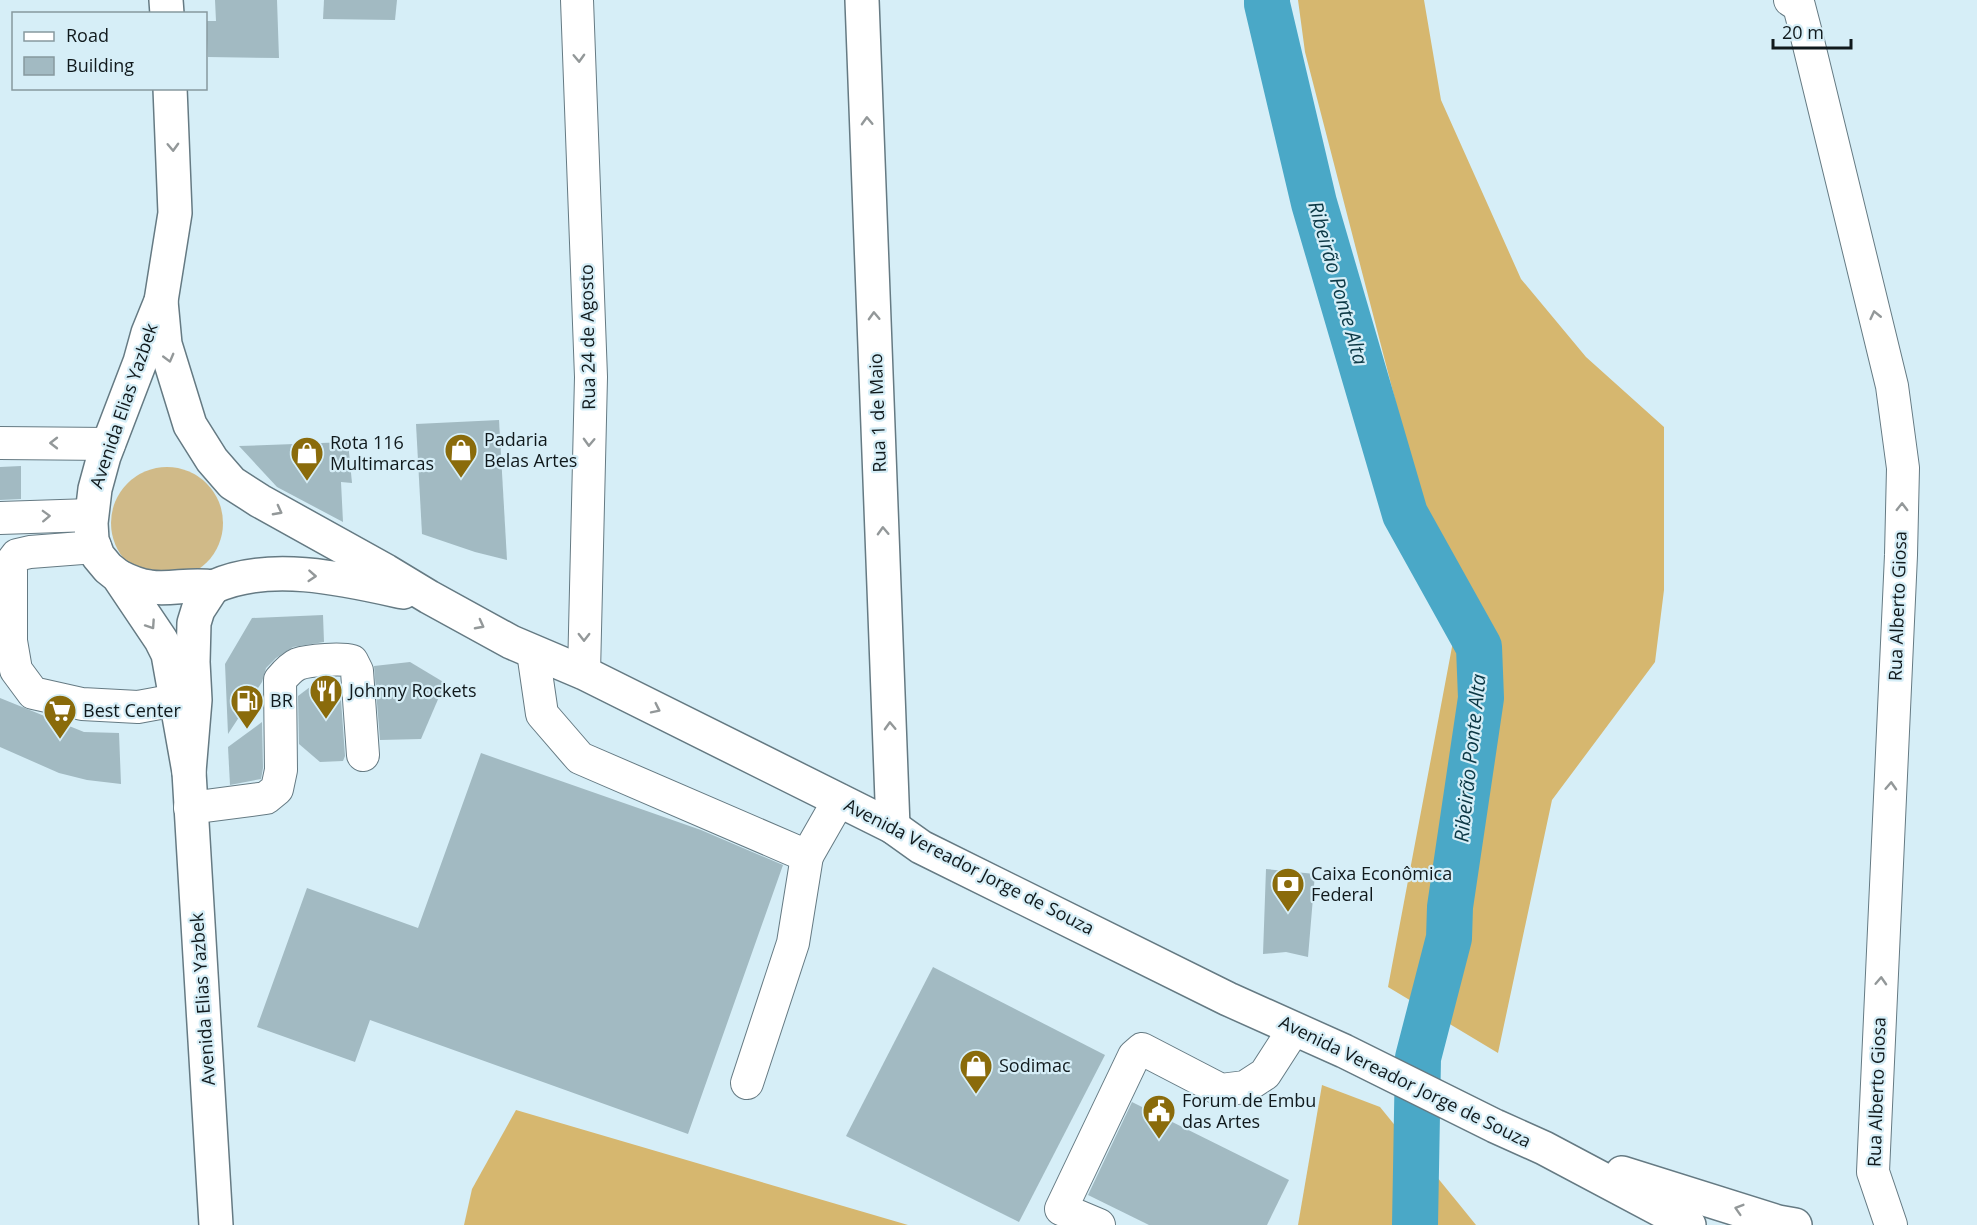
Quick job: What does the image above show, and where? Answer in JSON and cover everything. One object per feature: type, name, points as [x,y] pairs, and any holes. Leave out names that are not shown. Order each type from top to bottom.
[{"type":"main road","name":"Rua 1 de Maio","points":[[862,0],[893,827]]},
{"type":"main road","name":"Avenida Elias Yazbek","points":[[170,90],[176,213],[161,301],[109,444],[95,489],[91,515],[92,540],[98,556],[118,576],[168,654],[189,772]]},
{"type":"main road","name":"Avenida Vereador Jorge de Souza","points":[[161,301],[165,344],[190,425],[212,460],[232,483],[260,501],[429,597],[533,652],[584,673],[839,800],[893,827],[921,847],[1228,999],[1344,1051],[1544,1148],[1689,1225]]},
{"type":"main road","name":"Avenida Vereador Jorge de Souza","points":[[118,576],[135,584],[151,587],[194,585],[213,587],[225,581],[255,576],[311,575],[429,597]]},
{"type":"main road","name":"Avenida Elias Yazbek","points":[[213,587],[198,610],[194,623],[195,700],[189,772],[216,1225]]},
{"type":"main road","points":[[839,800],[856,794],[876,781],[891,760]]},
{"type":"main road","name":"Avenida Vereador Jorge de Souza","points":[[1544,1148],[1778,1222],[1795,1225]]},
{"type":"street","name":"Rua 24 de Agosto","points":[[577,0],[591,377],[584,673]]},
{"type":"street","name":"Rua Alberto Giosa","points":[[1790,0],[1798,6],[1818,78],[1892,386],[1903,468],[1873,1172],[1891,1225]]},
{"type":"street","points":[[0,443],[109,444]]},
{"type":"street","points":[[0,518],[91,515]]},
{"type":"street","points":[[95,547],[30,552],[17,555],[11,563],[11,641],[16,670],[33,693],[82,704],[138,707],[176,700]]},
{"type":"street","points":[[533,652],[542,714],[580,758],[807,856]]},
{"type":"street","points":[[190,808],[266,798],[277,789],[281,770],[280,680],[298,664],[343,658],[352,661],[357,671],[363,755]]},
{"type":"street","points":[[747,1083],[793,943],[807,856],[839,800]]},
{"type":"street","points":[[1099,1225],[1062,1209],[1134,1056],[1142,1049],[1221,1090],[1245,1087],[1265,1074],[1294,1029]]},
{"type":"shaded area","points":[[1298,0],[1424,0],[1441,100],[1521,279],[1586,357],[1664,427],[1664,590],[1655,662],[1552,800],[1498,1053],[1388,987],[1455,631],[1305,52]]},
{"type":"shaded area","points":[[167,467],[188,471],[207,483],[219,502],[223,523],[219,544],[207,563],[188,575],[167,579],[146,575],[127,563],[115,544],[111,523],[115,502],[127,483],[146,471]]},
{"type":"shaded area","points":[[1322,1085],[1380,1107],[1476,1225],[1298,1225]]},
{"type":"shaded area","points":[[516,1110],[908,1225],[464,1225],[472,1189]]},
{"type":"building","points":[[215,0],[277,0],[279,58],[208,57],[207,21],[216,21]]},
{"type":"building","points":[[324,0],[397,0],[395,20],[323,19]]},
{"type":"building","name":"Padaria Belas Artes","points":[[499,420],[507,560],[422,534],[416,424]]},
{"type":"building","name":"Rota 116 Multimarcas","points":[[348,442],[352,483],[341,482],[343,522],[277,487],[239,446]]},
{"type":"building","points":[[21,466],[21,499],[0,500],[0,467]]},
{"type":"building","points":[[323,615],[324,642],[293,647],[276,658],[266,668],[262,682],[228,734],[225,664],[252,618]]},
{"type":"building","points":[[410,662],[445,683],[421,739],[380,740],[374,666]]},
{"type":"building","name":"Johnny Rockets","points":[[322,678],[332,678],[340,686],[345,756],[343,761],[320,762],[299,744],[298,696]]},
{"type":"building","name":"Best Center","points":[[0,698],[84,732],[119,733],[121,784],[87,780],[59,773],[0,747]]},
{"type":"building","points":[[262,722],[263,768],[261,779],[230,785],[228,747]]},
{"type":"building","points":[[481,753],[701,830],[783,865],[688,1134],[370,1020],[355,1062],[257,1027],[307,888],[418,928]]},
{"type":"building","name":"Caixa Econômica Federal","points":[[1266,869],[1315,874],[1308,957],[1286,952],[1263,954]]},
{"type":"building","name":"Sodimac","points":[[933,967],[1105,1055],[1019,1222],[846,1136]]},
{"type":"building","name":"Forum de Embu das Artes","points":[[1132,1102],[1289,1180],[1267,1225],[1149,1225],[1088,1195]]},
{"type":"waterway","name":"Ribeirão Ponte Alta","points":[[1267,0],[1314,203],[1405,514],[1479,647],[1481,698],[1450,907],[1449,938],[1418,1058],[1415,1225]]},
{"type":"place","name":"Padaria Belas Artes","points":[[461,479]]},
{"type":"place","name":"Rota 116 Multimarcas","points":[[307,482]]},
{"type":"place","name":"Johnny Rockets","points":[[326,720]]},
{"type":"place","name":"BR","points":[[247,730]]},
{"type":"place","name":"Best Center","points":[[60,740]]},
{"type":"place","name":"Caixa Econômica Federal","points":[[1288,913]]},
{"type":"place","name":"Sodimac","points":[[976,1095]]},
{"type":"place","name":"Forum de Embu das Artes","points":[[1159,1140]]}]
